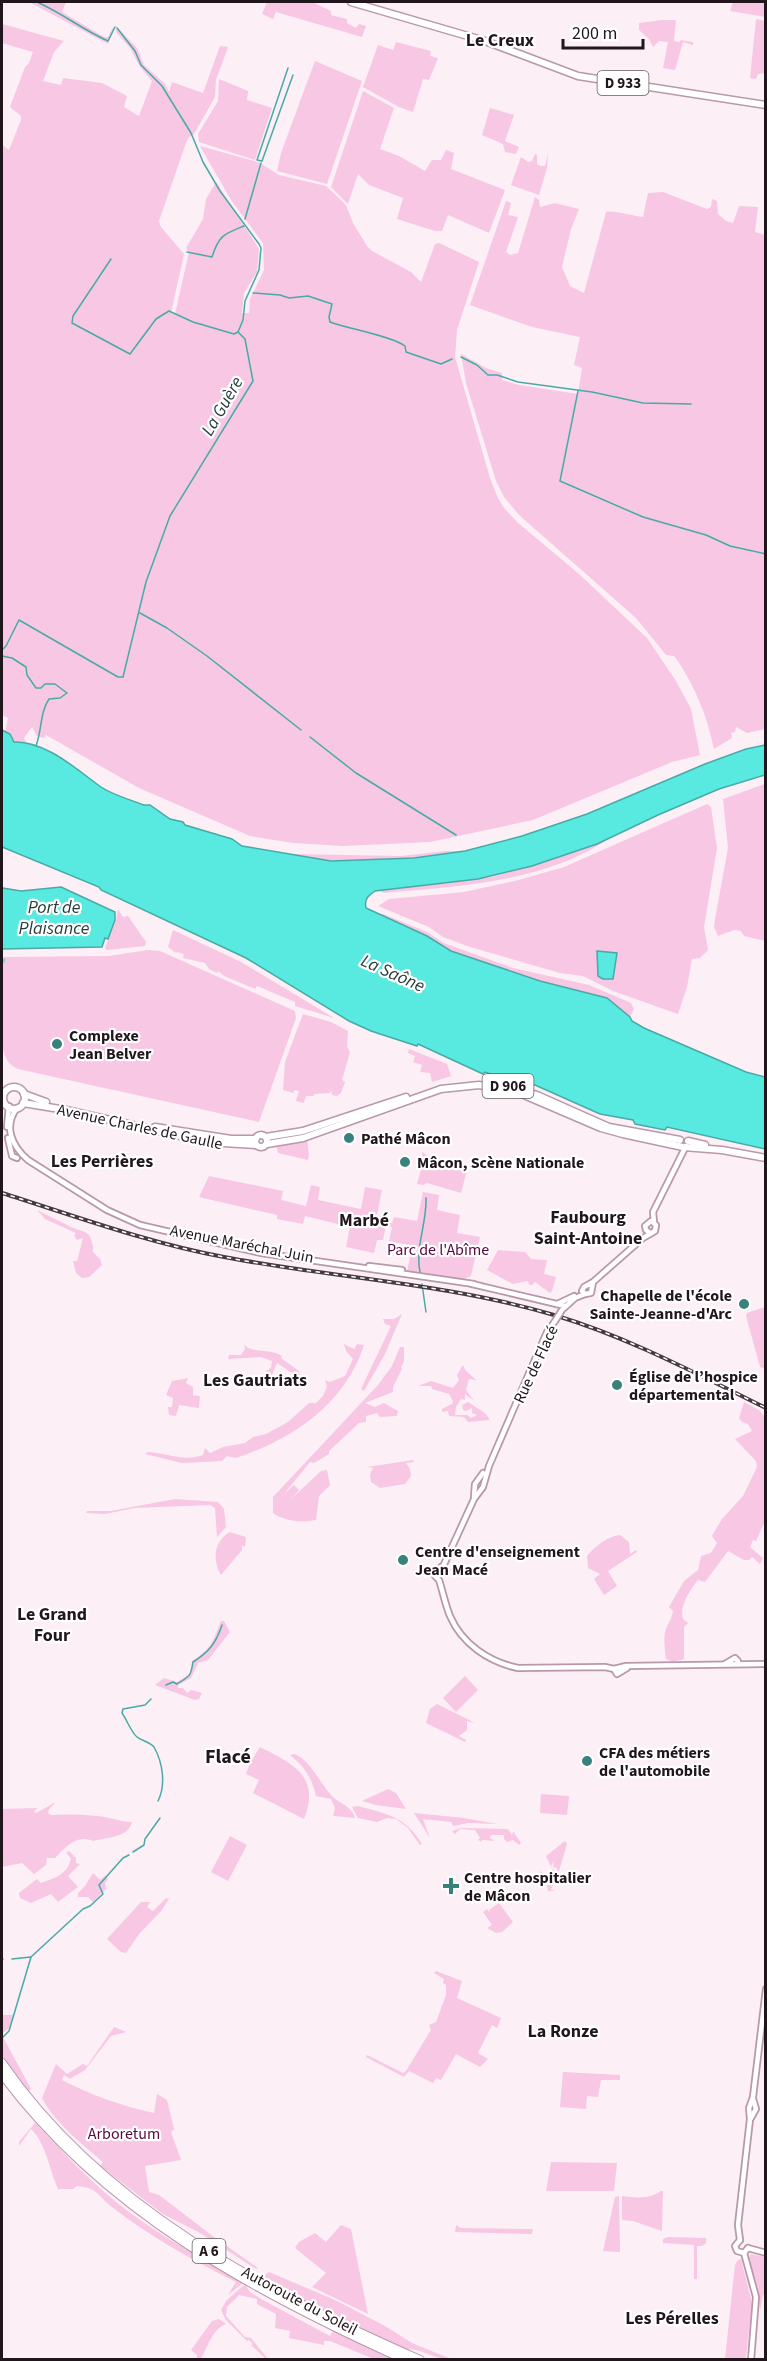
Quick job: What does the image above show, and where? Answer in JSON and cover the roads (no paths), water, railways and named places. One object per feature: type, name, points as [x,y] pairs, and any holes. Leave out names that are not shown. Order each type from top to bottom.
[{"type":"highway","name":"Autoroute du Soleil","points":[[2,2063],[50,2133],[90,2172],[161,2227],[218,2264],[281,2299],[406,2360]]},
{"type":"highway","name":"Autoroute du Soleil","points":[[2,2074],[85,2159],[119,2189],[163,2222],[284,2294],[420,2360]]},
{"type":"main road","name":"D 933","points":[[351,2],[482,40],[578,76],[765,105]]},
{"type":"main road","name":"D 906","points":[[267,1140],[303,1131],[443,1085],[478,1081],[520,1089],[609,1127],[684,1144],[765,1158]]},
{"type":"main road","name":"Avenue Charles de Gaulle","points":[[3,1095],[16,1087],[24,1094],[40,1101],[133,1123],[256,1142]]},
{"type":"main road","points":[[16,1153],[10,1128],[13,1114],[20,1106],[24,1094]]},
{"type":"main road","points":[[3,1095],[9,1107],[7,1133],[16,1153]]},
{"type":"main road","name":"Avenue Charles de Gaulle","points":[[9,1107],[55,1108],[207,1142],[256,1142]]},
{"type":"main road","points":[[261,1135],[267,1140],[262,1147],[256,1142],[261,1135]]},
{"type":"main road","points":[[651,1222],[645,1226],[648,1232],[656,1230],[651,1222],[650,1211],[684,1144]]},
{"type":"main road","name":"Avenue Maréchal Juin","points":[[16,1153],[105,1209],[140,1225],[261,1253],[473,1284]]},
{"type":"main road","name":"Avenue Maréchal Juin","points":[[105,1209],[168,1230],[230,1245],[381,1266],[473,1284]]},
{"type":"main road","name":"Rue de Flacé","points":[[563,1308],[583,1293],[584,1287],[590,1286],[648,1232]]},
{"type":"main road","points":[[381,1266],[385,1271]]},
{"type":"main road","name":"Avenue Maréchal Juin","points":[[363,1267],[381,1266]]},
{"type":"main road","points":[[444,1281],[472,1287],[480,1286]]},
{"type":"main road","points":[[473,1284],[557,1304],[563,1308]]},
{"type":"main road","name":"Rue de Flacé","points":[[557,1304],[583,1293]]},
{"type":"main road","name":"Rue de Flacé","points":[[574,1296],[563,1308],[544,1339],[474,1498],[443,1564],[435,1575],[440,1579],[450,1616],[464,1640],[505,1666],[522,1668],[605,1666],[618,1669],[631,1666],[765,1663]]},
{"type":"main road","points":[[740,2240],[738,2225],[765,1989]]},
{"type":"main road","points":[[740,2240],[746,2241],[748,2248]]},
{"type":"main road","points":[[740,2240],[736,2244],[736,2250],[744,2253]]},
{"type":"main road","points":[[748,2248],[765,2253]]},
{"type":"main road","points":[[744,2253],[748,2248]]},
{"type":"main road","points":[[744,2253],[756,2290],[751,2360]]},
{"type":"water","name":"La Saône","points":[[2,730],[10,734],[14,742],[38,746],[60,757],[106,790],[144,805],[150,805],[170,819],[183,822],[185,825],[232,839],[242,846],[331,861],[414,858],[465,851],[522,836],[587,814],[705,764],[746,749],[765,745],[765,775],[719,789],[597,844],[532,866],[478,879],[375,891],[367,898],[366,908],[427,936],[451,951],[540,981],[607,998],[632,1021],[644,1028],[746,1072],[765,1077],[765,1149],[667,1127],[665,1130],[635,1124],[633,1120],[600,1114],[526,1081],[502,1078],[485,1072],[483,1074],[418,1044],[417,1046],[371,1031],[349,1021],[246,958],[101,890],[99,887],[2,847]]},
{"type":"water","name":"Port de Plaisance","points":[[61,887],[115,912],[115,920],[108,939],[105,938],[102,947],[2,949],[2,888],[21,891]]},
{"type":"water","points":[[597,951],[617,953],[613,979],[603,979],[598,976]]},
{"type":"waterway","name":"La Guère","points":[[37,2],[108,41],[115,27]]},
{"type":"waterway","name":"La Guère","points":[[2,650],[19,620],[118,677],[123,677],[146,582],[170,516],[253,381],[245,339],[238,332],[243,320],[245,301],[259,270],[261,248],[220,191],[203,162],[191,133],[162,86],[141,65],[135,51],[117,28]]},
{"type":"waterway","points":[[262,161],[257,160],[288,68]]},
{"type":"waterway","points":[[262,161],[293,75]]},
{"type":"waterway","points":[[245,219],[261,163]]},
{"type":"waterway","points":[[187,252],[212,257],[223,236],[244,226]]},
{"type":"waterway","points":[[111,259],[73,316],[72,323],[130,354],[156,319],[169,311],[193,322],[234,334],[238,332]]},
{"type":"waterway","points":[[253,293],[289,298],[308,296],[332,304],[330,322],[399,342],[405,346],[406,352],[441,364],[452,359]]},
{"type":"waterway","points":[[461,357],[477,365],[488,375],[497,375],[518,382],[592,392],[643,403],[691,404]]},
{"type":"waterway","points":[[578,391],[560,481],[643,517],[706,535],[730,546],[766,554]]},
{"type":"waterway","points":[[140,613],[167,628],[207,656],[301,730]]},
{"type":"waterway","points":[[2,656],[12,658],[26,667],[27,675],[36,688],[41,688],[45,684],[55,684],[67,693],[60,698],[49,699],[44,710],[36,746]]},
{"type":"waterway","points":[[310,737],[356,773],[456,835]]},
{"type":"waterway","points":[[420,1272],[419,1253],[426,1198]]},
{"type":"waterway","points":[[422,1284],[426,1312]]},
{"type":"waterway","points":[[166,1685],[173,1682],[177,1684],[189,1675],[193,1662],[211,1646],[222,1625]]},
{"type":"waterway","points":[[151,1699],[145,1705],[123,1709],[122,1713],[135,1735],[152,1745],[157,1753],[163,1781],[158,1801]]},
{"type":"waterway","points":[[133,1852],[144,1845],[145,1839],[160,1818]]},
{"type":"waterway","points":[[2,2038],[9,2031],[31,1957],[83,1909],[103,1894],[99,1885],[123,1858],[129,1855]]},
{"type":"waterway","points":[[12,1959],[31,1957]]},
{"type":"railway","points":[[2,1193],[112,1228],[196,1251],[265,1264],[472,1295],[554,1315],[635,1345],[766,1408]]},
{"type":"place","name":"Complexe Jean Belver","points":[[57,1044]]},
{"type":"place","name":"Pathé Mâcon","points":[[349,1138]]},
{"type":"place","name":"Mâcon, Scène Nationale","points":[[405,1162]]},
{"type":"place","name":"Chapelle de l'école Sainte-Jeanne-d'Arc","points":[[744,1304]]},
{"type":"place","name":"Église de l’hospice départemental","points":[[617,1385]]},
{"type":"place","name":"Centre d'enseignement Jean Macé","points":[[403,1560]]},
{"type":"place","name":"CFA des métiers de l'automobile","points":[[587,1761]]},
{"type":"place","name":"Centre hospitalier de Mâcon","points":[[451,1886]]},
{"type":"district","name":"Le Creux","points":[[500,40]]},
{"type":"district","name":"Les Perrières","points":[[102,1161]]},
{"type":"district","name":"Marbé","points":[[364,1220]]},
{"type":"district","name":"Faubourg Saint-Antoine","points":[[588,1227]]},
{"type":"district","name":"Les Gautriats","points":[[255,1380]]},
{"type":"district","name":"Le Grand Four","points":[[52,1624]]},
{"type":"district","name":"Flacé","points":[[228,1756]]},
{"type":"district","name":"La Ronze","points":[[563,2031]]},
{"type":"district","name":"Les Pérelles","points":[[672,2318]]},
{"type":"park label","name":"Parc de l'Abîme","points":[[438,1249]]},
{"type":"park label","name":"Arboretum","points":[[124,2133]]}]
